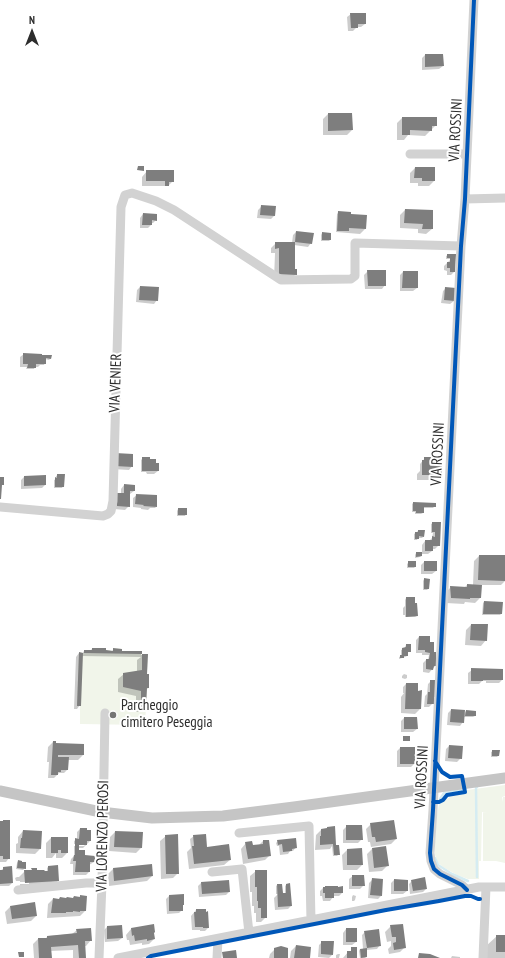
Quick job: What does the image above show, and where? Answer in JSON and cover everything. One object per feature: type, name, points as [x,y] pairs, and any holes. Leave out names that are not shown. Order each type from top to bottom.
[{"type":"main road","points":[[0,791],[103,812],[152,818],[223,816],[505,778]]},
{"type":"street","name":"VIA ROSSINI","points":[[467,890],[462,885],[440,874],[434,869],[431,861],[430,842],[461,246],[468,154],[474,0]]},
{"type":"street","points":[[410,154],[468,154]]},
{"type":"street","name":"VIA VENIER","points":[[0,507],[103,516],[111,511],[113,502],[121,207],[125,195],[132,194],[156,201],[174,210],[281,280],[351,279],[355,276],[355,243],[461,246]]},
{"type":"street","points":[[465,199],[505,198]]},
{"type":"street","name":"VIA LORENZO PEROSI","points":[[99,958],[105,714]]},
{"type":"street","points":[[239,833],[309,826],[311,921]]},
{"type":"street","points":[[212,872],[242,868],[248,933]]},
{"type":"street","points":[[18,890],[86,883],[102,883]]},
{"type":"street","points":[[483,958],[486,887]]},
{"type":"street","points":[[118,958],[148,955],[185,945],[467,890],[486,887],[505,887]]},
{"type":"street","points":[[218,939],[218,958]]},
{"type":"shaded area","points":[[92,648],[106,648],[106,650],[113,651],[113,648],[122,649],[122,651],[142,651],[142,654],[148,654],[147,674],[149,674],[149,688],[147,689],[145,725],[80,724],[80,706],[77,706],[79,652],[84,653],[84,650],[92,650]]},
{"type":"shaded area","points":[[505,785],[505,796],[502,797],[502,802],[503,797],[505,797],[505,863],[483,861],[483,812],[479,879],[468,879],[457,875],[438,863],[435,855],[435,842],[439,805],[450,797],[466,793],[467,790]]},
{"type":"building","points":[[350,13],[366,13],[366,24],[358,24],[358,28],[351,28]]},
{"type":"building","points":[[425,54],[443,54],[444,66],[425,67]]},
{"type":"building","points":[[328,113],[352,113],[353,130],[328,131]]},
{"type":"building","points":[[402,117],[437,117],[437,126],[432,126],[432,131],[410,130],[410,135],[402,135]]},
{"type":"building","points":[[138,166],[144,166],[144,171],[137,170]]},
{"type":"building","points":[[415,167],[435,167],[435,181],[422,181],[422,178],[414,178]]},
{"type":"building","points":[[146,170],[174,170],[174,182],[169,182],[169,186],[165,186],[165,181],[146,181]]},
{"type":"building","points":[[261,205],[276,206],[275,216],[260,215]]},
{"type":"building","points":[[405,209],[433,210],[433,229],[422,229],[423,224],[404,223]]},
{"type":"building","points":[[338,211],[367,215],[366,229],[349,228],[349,231],[337,231]]},
{"type":"building","points":[[143,213],[157,214],[157,221],[152,220],[152,225],[142,225]]},
{"type":"building","points":[[296,231],[314,233],[312,244],[295,242]]},
{"type":"building","points":[[322,232],[331,233],[331,240],[322,240]]},
{"type":"building","points":[[275,242],[295,242],[295,269],[297,269],[297,275],[279,274],[279,248],[275,249]]},
{"type":"building","points":[[447,254],[456,254],[455,272],[450,272],[450,268],[447,268],[447,262],[450,262],[450,258],[447,258]]},
{"type":"building","points":[[367,270],[386,270],[386,286],[368,286]]},
{"type":"building","points":[[403,271],[418,271],[418,288],[402,288]]},
{"type":"building","points":[[140,286],[159,287],[158,301],[139,300]]},
{"type":"building","points":[[445,287],[456,288],[455,301],[444,300]]},
{"type":"building","points":[[23,353],[52,355],[51,359],[46,358],[46,364],[36,364],[36,368],[27,368],[28,364],[23,364]]},
{"type":"building","points":[[115,453],[133,454],[133,467],[115,466]]},
{"type":"building","points":[[142,457],[156,459],[156,463],[159,463],[159,471],[142,471]]},
{"type":"building","points":[[424,457],[442,457],[442,475],[422,475],[422,460],[424,460]]},
{"type":"building","points":[[57,474],[65,474],[64,487],[55,487],[55,477],[57,478]]},
{"type":"building","points":[[46,475],[46,485],[24,486],[24,476]]},
{"type":"building","points":[[0,477],[4,477],[1,499],[0,499]]},
{"type":"building","points":[[124,484],[135,485],[135,491],[130,491],[130,507],[117,506],[117,493],[124,493]]},
{"type":"building","points":[[136,494],[157,495],[157,507],[135,504]]},
{"type":"building","points":[[413,502],[436,503],[436,507],[424,507],[424,513],[416,513],[416,511],[413,511]]},
{"type":"building","points":[[178,508],[187,508],[187,515],[178,515]]},
{"type":"building","points":[[432,522],[441,522],[440,546],[433,546],[433,551],[425,551],[425,540],[432,540],[432,536],[435,537],[435,532],[432,532]]},
{"type":"building","points":[[418,530],[425,530],[424,537],[419,536],[419,539],[415,539],[415,532],[418,532]]},
{"type":"building","points":[[416,552],[422,552],[422,556],[416,557]]},
{"type":"building","points":[[479,555],[505,555],[505,581],[478,580]]},
{"type":"building","points":[[408,561],[416,561],[416,567],[408,567]]},
{"type":"building","points":[[424,561],[437,561],[437,571],[424,571]]},
{"type":"building","points":[[424,578],[430,579],[429,589],[424,589]]},
{"type":"building","points":[[467,584],[482,585],[481,598],[451,598],[450,586],[467,587]]},
{"type":"building","points":[[406,597],[415,597],[418,616],[406,617]]},
{"type":"building","points":[[484,601],[503,602],[502,614],[483,614]]},
{"type":"building","points":[[471,624],[488,624],[487,641],[470,640]]},
{"type":"building","points":[[419,636],[430,636],[430,642],[434,642],[436,666],[434,666],[433,670],[426,669],[426,659],[429,659],[430,653],[425,652],[425,650],[418,650]]},
{"type":"building","points":[[406,644],[411,644],[411,652],[408,652],[408,656],[400,658],[400,655],[402,655],[402,648],[406,647]]},
{"type":"building","points":[[92,648],[106,648],[106,650],[113,651],[113,648],[122,649],[122,651],[142,651],[142,654],[84,653],[84,650],[92,650]]},
{"type":"building","points":[[79,652],[83,653],[81,706],[77,706]]},
{"type":"building","points":[[142,654],[148,654],[147,674],[149,674],[149,688],[147,688],[146,707],[141,707],[141,691],[123,687],[123,673],[142,670]]},
{"type":"building","points":[[471,668],[503,669],[503,680],[471,681]]},
{"type":"building","points":[[430,680],[436,680],[434,704],[427,704],[428,692],[430,692]]},
{"type":"building","points":[[406,683],[418,683],[418,691],[422,690],[421,709],[405,709]]},
{"type":"building","points":[[451,709],[465,710],[464,723],[450,722]]},
{"type":"building","points":[[466,710],[476,711],[476,716],[465,716]]},
{"type":"building","points":[[404,717],[417,717],[418,729],[404,729]]},
{"type":"building","points":[[403,736],[410,736],[410,741],[403,741]]},
{"type":"building","points":[[53,741],[56,741],[56,743],[84,744],[84,755],[58,755],[58,757],[69,757],[68,770],[61,770],[61,772],[58,772],[58,775],[51,775]]},
{"type":"building","points":[[449,745],[463,746],[462,759],[448,758]]},
{"type":"building","points":[[400,747],[415,747],[415,764],[400,764]]},
{"type":"building","points":[[492,750],[500,750],[499,756],[492,756]]},
{"type":"building","points":[[10,820],[10,859],[3,859],[3,856],[0,856],[0,821]]},
{"type":"building","points":[[394,820],[397,839],[376,842],[375,837],[372,837],[370,823]]},
{"type":"building","points":[[346,825],[362,825],[363,840],[346,840]]},
{"type":"building","points":[[335,826],[336,845],[339,845],[340,855],[334,855],[333,844],[320,845],[321,829]]},
{"type":"building","points":[[80,828],[87,828],[87,830],[91,830],[91,841],[87,841],[87,845],[79,845],[79,850],[85,850],[85,855],[95,856],[95,862],[90,862],[90,872],[75,872],[76,861],[73,861],[75,855],[75,838],[79,839]]},
{"type":"building","points":[[23,830],[42,831],[41,849],[20,848]]},
{"type":"building","points":[[115,831],[143,832],[142,848],[114,847]]},
{"type":"building","points":[[178,834],[179,874],[166,874],[165,835]]},
{"type":"building","points":[[206,834],[207,847],[229,844],[231,860],[194,864],[192,846],[194,846],[193,835]]},
{"type":"building","points":[[51,837],[68,837],[68,853],[61,853],[61,850],[58,850],[58,853],[51,853]]},
{"type":"building","points":[[296,838],[297,848],[292,849],[292,851],[283,852],[282,844],[278,845],[277,840]]},
{"type":"building","points":[[263,840],[269,840],[271,856],[248,859],[245,842],[252,841],[253,845],[263,844]]},
{"type":"building","points":[[386,846],[389,866],[374,868],[372,848]]},
{"type":"building","points":[[362,848],[363,865],[347,865],[347,849]]},
{"type":"building","points":[[18,860],[26,862],[26,869],[17,868]]},
{"type":"building","points":[[152,864],[153,876],[114,881],[113,868]]},
{"type":"building","points":[[58,865],[59,881],[25,883],[24,870],[32,870],[31,868],[37,868],[37,870],[48,871],[48,866]]},
{"type":"building","points":[[12,866],[13,883],[0,884],[0,870],[3,870],[3,867]]},
{"type":"building","points":[[255,870],[267,870],[267,918],[261,918],[261,908],[258,908],[257,887],[255,887]]},
{"type":"building","points":[[352,875],[364,875],[365,886],[352,886]]},
{"type":"building","points":[[425,877],[427,889],[413,891],[411,880]]},
{"type":"building","points":[[372,878],[383,879],[382,896],[370,895]]},
{"type":"building","points":[[394,879],[408,880],[408,891],[394,891]]},
{"type":"building","points":[[229,880],[230,892],[202,894],[201,882]]},
{"type":"building","points":[[290,883],[292,906],[278,907],[277,884],[282,884],[283,893],[286,893],[286,884]]},
{"type":"building","points":[[343,886],[343,893],[334,893],[334,898],[325,898],[323,887]]},
{"type":"building","points":[[184,894],[183,911],[169,911],[169,895]]},
{"type":"building","points":[[80,895],[87,896],[86,911],[51,913],[53,898],[73,898],[74,896],[80,897]]},
{"type":"building","points":[[35,902],[37,916],[12,919],[10,906]]},
{"type":"building","points":[[196,909],[206,909],[206,912],[208,911],[209,928],[195,927],[194,912],[196,912]]},
{"type":"building","points":[[154,924],[155,939],[135,941],[134,935],[132,936],[131,928]]},
{"type":"building","points":[[403,924],[406,948],[394,950],[393,943],[396,942],[396,937],[392,937],[390,925]]},
{"type":"building","points":[[122,925],[123,938],[107,939],[107,926]]},
{"type":"building","points":[[91,928],[92,941],[85,941],[86,958],[79,958],[78,945],[51,947],[52,958],[39,958],[38,938],[77,933],[76,929]]},
{"type":"building","points":[[346,928],[357,928],[357,942],[346,942]]},
{"type":"building","points":[[379,929],[381,946],[367,948],[364,931]]},
{"type":"building","points":[[496,935],[505,935],[505,952],[496,952]]},
{"type":"building","points":[[321,941],[334,941],[333,955],[321,954]]},
{"type":"building","points":[[296,945],[311,947],[310,958],[294,958]]},
{"type":"building","points":[[281,946],[288,948],[288,958],[274,958],[274,948]]},
{"type":"building","points":[[351,947],[357,947],[357,958],[347,958],[347,951],[351,951]]},
{"type":"building","points":[[367,948],[367,957],[361,958],[360,949]]},
{"type":"building","points":[[236,950],[237,958],[223,958],[222,952]]},
{"type":"building","points":[[18,952],[24,952],[24,957],[19,957]]},
{"type":"building","points":[[419,953],[430,954],[440,958],[418,958]]},
{"type":"waterway","points":[[477,787],[477,877]]},
{"type":"waterway","points":[[440,799],[444,793],[461,790]]},
{"type":"waterway","points":[[435,858],[438,865],[452,874],[468,881]]},
{"type":"cycle path","points":[[467,890],[462,885],[440,874],[434,869],[430,853],[461,246],[465,199],[474,0]]},
{"type":"cycle path","points":[[433,802],[439,802],[447,795],[465,792],[462,776],[450,777],[442,772],[435,761]]},
{"type":"cycle path","points":[[148,958],[151,956],[386,910],[465,896],[480,899]]},
{"type":"place","name":"Parcheggio cimitero Peseggia","points":[[113,715]]}]
